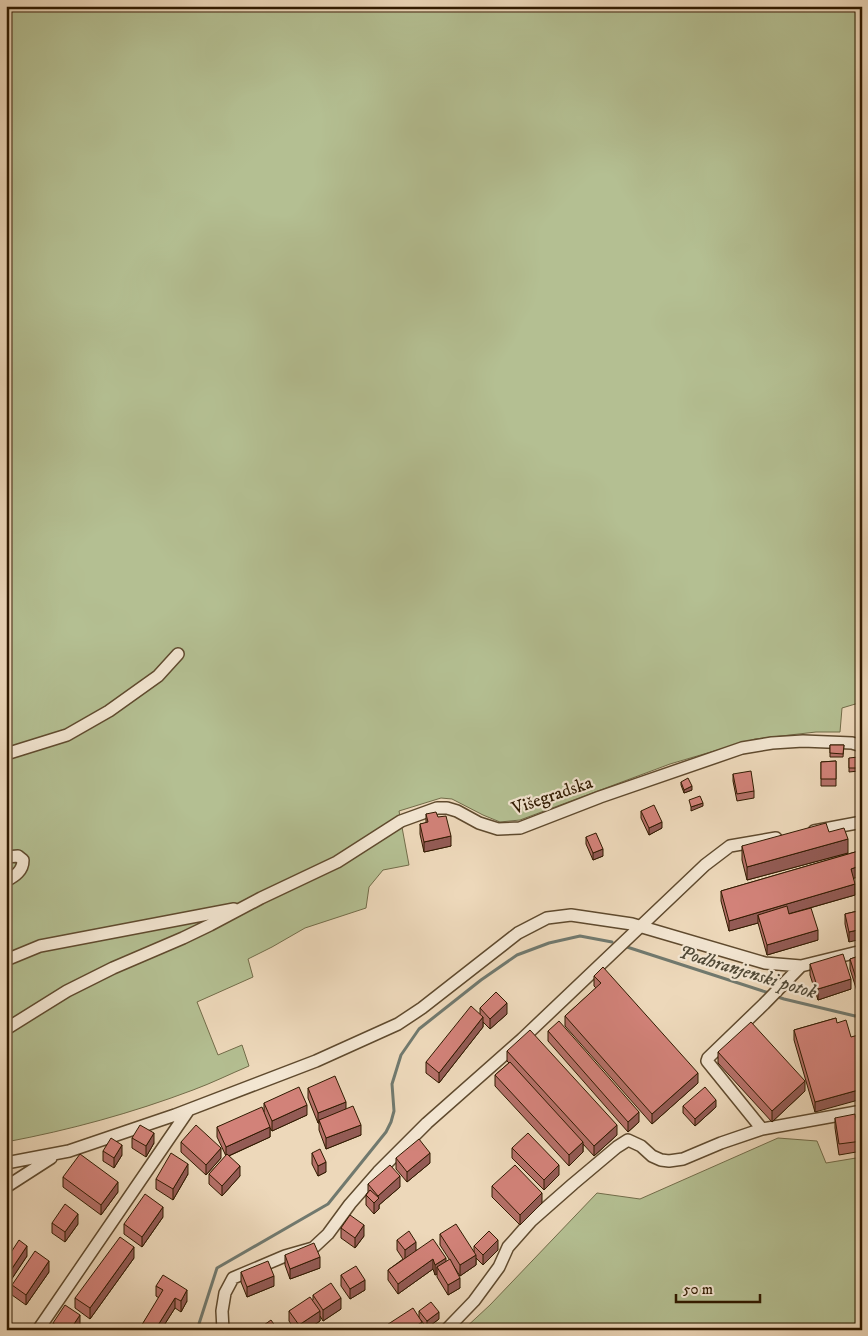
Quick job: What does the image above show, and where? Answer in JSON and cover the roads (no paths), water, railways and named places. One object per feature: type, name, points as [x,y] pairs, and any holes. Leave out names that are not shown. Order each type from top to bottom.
[{"type":"street","points":[[6,754],[66,735],[108,711],[158,676],[178,654]]},
{"type":"street","name":"Višegradska","points":[[245,906],[337,862],[401,821],[437,808],[458,811],[479,823],[498,829],[520,828],[600,796],[742,748],[803,740],[862,746]]},
{"type":"street","points":[[805,833],[862,822]]},
{"type":"street","points":[[223,1330],[222,1310],[225,1293],[233,1278],[285,1256],[313,1248],[328,1234],[350,1204],[392,1158],[428,1123],[522,1040],[705,865],[730,846],[786,836]]},
{"type":"street","points":[[6,857],[18,856],[23,860],[23,866],[21,870],[6,881]]},
{"type":"street","points":[[6,960],[40,946],[245,906]]},
{"type":"street","points":[[6,1029],[67,992],[113,968],[183,938],[245,906]]},
{"type":"street","points":[[6,1163],[69,1151],[188,1110],[316,1061],[398,1024],[518,933],[547,918],[571,916],[632,924],[766,963],[801,966],[862,951]]},
{"type":"street","points":[[762,1129],[707,1061],[801,966]]},
{"type":"street","points":[[38,1330],[188,1110]]},
{"type":"street","points":[[446,1330],[474,1301],[499,1267],[508,1247],[531,1221],[617,1147],[628,1140],[641,1146],[652,1156],[669,1161],[683,1159],[762,1129],[862,1111]]},
{"type":"street","points":[[6,1187],[56,1154]]},
{"type":"waterway","name":"Podhranjenski potok","points":[[197,1330],[217,1268],[328,1204],[386,1132],[394,1111],[392,1084],[401,1055],[419,1029],[481,980],[517,955],[549,943],[580,936],[612,942]]},
{"type":"waterway","name":"Podhranjenski potok","points":[[627,947],[769,993]]},
{"type":"waterway","name":"Podhranjenski potok","points":[[775,996],[855,1016],[862,1014]]}]
